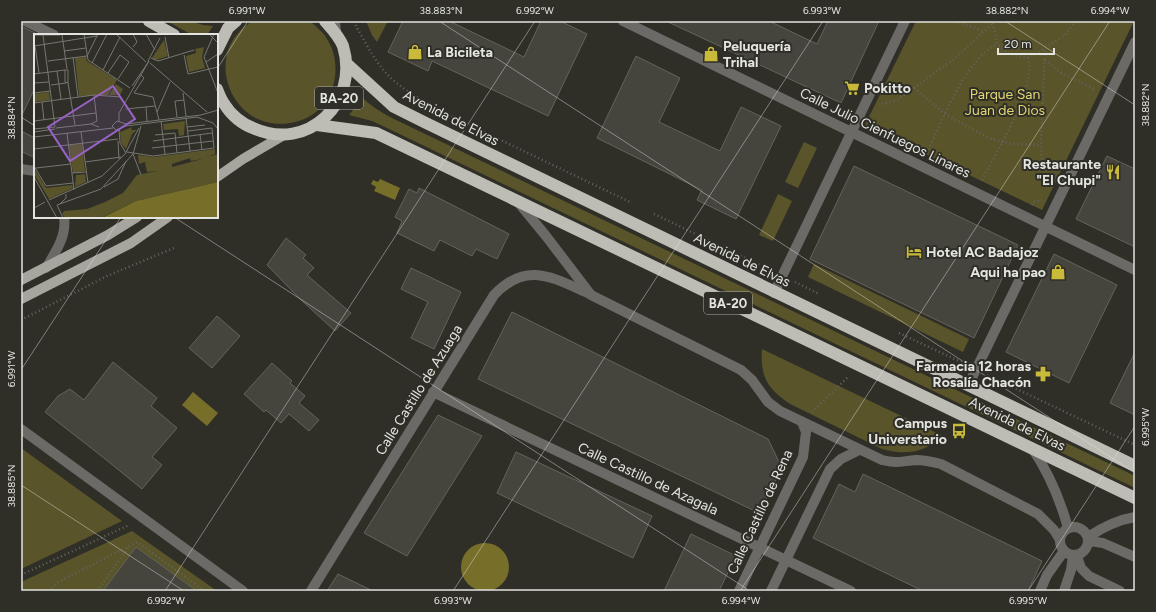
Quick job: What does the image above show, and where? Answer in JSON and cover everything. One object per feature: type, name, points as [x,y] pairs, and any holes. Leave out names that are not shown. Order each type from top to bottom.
[{"type":"highway","points":[[149,21],[172,34]]},
{"type":"highway","points":[[218,48],[228,28],[236,21]]},
{"type":"highway","name":"BA-20","points":[[218,91],[225,106],[243,124],[264,134],[284,135],[308,130],[317,125],[335,107],[344,87],[347,64],[336,27],[325,21]]},
{"type":"highway","name":"Avenida de Elvas","points":[[347,64],[394,107],[774,293],[1135,466]]},
{"type":"highway","name":"Avenida de Elvas","points":[[317,125],[376,133],[1135,498]]},
{"type":"main road","points":[[218,176],[243,159],[284,135]]},
{"type":"main road","points":[[21,280],[108,235],[135,218]]},
{"type":"main road","points":[[21,299],[131,244],[167,218]]},
{"type":"street","points":[[25,21],[52,34]]},
{"type":"street","name":"Calle Julio Cienfuegos Linares","points":[[623,21],[1135,270]]},
{"type":"street","points":[[774,293],[904,21]]},
{"type":"street","points":[[968,386],[1135,42]]},
{"type":"street","points":[[21,169],[34,171]]},
{"type":"street","name":"Avenida de Elvas","points":[[518,202],[591,295],[741,370],[752,380],[768,402],[780,411],[882,460],[894,463],[922,460],[941,464],[1038,514],[1054,530],[1060,540]]},
{"type":"street","points":[[46,268],[59,246],[65,222],[64,218]]},
{"type":"street","name":"Calle Castillo de Azuaga","points":[[311,591],[494,295],[504,285],[514,279],[526,275],[538,275],[550,277],[591,295]]},
{"type":"street","name":"Calle Castillo de Azagala","points":[[433,392],[851,591]]},
{"type":"street","name":"Calle Castillo de Rena","points":[[739,591],[803,457],[806,432],[802,422]]},
{"type":"street","points":[[21,429],[243,591]]},
{"type":"street","points":[[1032,448],[1052,481],[1068,528]]},
{"type":"street","points":[[770,591],[830,468],[841,459],[859,450]]},
{"type":"street","points":[[1040,591],[1047,575],[1071,554],[1086,550],[1088,539],[1103,527],[1120,520],[1135,517]]},
{"type":"street","points":[[1120,591],[1089,576],[1071,554],[1060,544],[1061,535],[1068,528],[1073,527],[1082,529],[1088,539],[1103,543],[1135,557]]},
{"type":"street","points":[[1064,591],[1071,570],[1071,554]]},
{"type":"path","points":[[355,21],[356,26],[372,53],[387,74],[410,92],[432,106],[637,206]]},
{"type":"path","points":[[956,21],[985,32]]},
{"type":"path","points":[[993,22],[997,44],[1010,54],[1028,58],[1065,36],[1076,21]]},
{"type":"path","points":[[879,110],[883,104],[897,100],[954,59],[985,32],[993,22]]},
{"type":"path","points":[[921,166],[945,114],[970,68],[997,44]]},
{"type":"path","points":[[1045,48],[1041,145],[1042,161],[1049,185],[1046,190]]},
{"type":"path","points":[[976,193],[1024,95],[1030,65],[1028,58]]},
{"type":"path","points":[[1045,60],[1063,74],[1109,95]]},
{"type":"path","points":[[914,88],[945,114],[987,137],[1014,144],[1041,145]]},
{"type":"path","points":[[859,116],[872,123],[875,117]]},
{"type":"path","points":[[1044,195],[1042,200],[1055,208]]},
{"type":"path","points":[[650,213],[825,297]]},
{"type":"path","points":[[21,320],[106,276],[174,248]]},
{"type":"path","points":[[897,332],[1135,445]]},
{"type":"path","points":[[802,422],[860,366]]},
{"type":"path","points":[[21,575],[144,519]]},
{"type":"path","points":[[49,591],[58,582],[137,542],[205,591]]},
{"type":"path","points":[[96,591],[129,546]]},
{"type":"green space","points":[[167,21],[190,21],[213,26],[208,34],[190,34]]},
{"type":"green space","points":[[253,21],[308,21],[314,24],[328,40],[332,48],[336,67],[333,85],[325,102],[310,116],[300,121],[290,123],[269,123],[251,116],[238,103],[229,87],[226,69],[228,51],[237,34]]},
{"type":"green space","points":[[366,21],[388,21],[377,42],[372,35]]},
{"type":"green space","name":"Parque San Juan de Dios","points":[[916,21],[1134,21],[1042,210],[865,125]]},
{"type":"green space","points":[[359,94],[374,108],[392,118],[1135,476],[1135,488],[387,128],[372,121],[349,115],[353,110]]},
{"type":"green space","points":[[804,142],[817,148],[798,188],[785,182]]},
{"type":"green space","points":[[778,194],[792,201],[773,241],[759,235]]},
{"type":"green space","points":[[814,264],[969,339],[963,352],[808,277]]},
{"type":"green space","points":[[762,349],[945,437],[929,446],[915,451],[900,452],[882,449],[782,399],[771,388],[764,375],[762,368]]},
{"type":"green space","points":[[21,448],[122,521],[21,569]]},
{"type":"green space","points":[[132,531],[217,591],[21,591],[21,582]]},
{"type":"shaded area","points":[[380,179],[400,188],[395,200],[374,191],[376,187],[371,184],[373,180],[378,182]]},
{"type":"shaded area","points":[[193,392],[218,413],[207,426],[182,405]]},
{"type":"shaded area","points":[[480,543],[490,543],[502,550],[509,562],[509,572],[502,584],[490,591],[480,591],[472,587],[465,580],[461,572],[461,562],[465,554],[472,547]]},
{"type":"building","points":[[403,21],[449,21],[524,57],[541,21],[560,21],[587,34],[548,116],[432,61],[428,71],[388,52]]},
{"type":"building","points":[[666,21],[769,21],[817,44],[828,21],[879,21],[841,103]]},
{"type":"building","points":[[21,26],[35,34],[34,90],[21,117]]},
{"type":"building","points":[[636,56],[680,78],[659,122],[720,151],[741,107],[781,126],[736,219],[697,200],[702,190],[597,138]]},
{"type":"building","points":[[21,131],[34,138],[34,158],[21,151]]},
{"type":"building","points":[[1107,156],[1135,169],[1135,247],[1076,219]]},
{"type":"building","name":"Hotel AC Badajoz","points":[[854,166],[1018,245],[974,338],[810,259]]},
{"type":"building","points":[[419,188],[509,234],[497,259],[476,249],[472,256],[440,240],[434,251],[397,233],[402,221],[395,217],[409,189],[417,193]]},
{"type":"building","points":[[286,238],[306,255],[303,258],[314,268],[307,275],[351,313],[335,331],[301,300],[267,265]]},
{"type":"building","points":[[1054,254],[1117,285],[1069,383],[1006,352]]},
{"type":"building","points":[[411,268],[461,292],[434,349],[411,338],[428,302],[401,289]]},
{"type":"building","points":[[512,312],[768,439],[782,468],[759,513],[478,379]]},
{"type":"building","points":[[217,316],[240,336],[212,368],[189,348]]},
{"type":"building","points":[[1135,352],[1135,415],[1110,403]]},
{"type":"building","points":[[113,362],[157,398],[151,406],[177,428],[152,457],[162,465],[142,489],[45,412],[58,396],[70,389],[84,400]]},
{"type":"building","points":[[272,363],[292,381],[290,383],[305,396],[299,403],[319,420],[309,431],[289,414],[281,423],[266,410],[264,412],[244,394]]},
{"type":"building","points":[[438,415],[482,436],[407,556],[364,533]]},
{"type":"building","points":[[516,452],[652,516],[633,558],[497,493]]},
{"type":"building","points":[[863,474],[1042,561],[1028,591],[923,591],[813,538],[839,484],[855,492]]},
{"type":"building","points":[[691,534],[736,556],[719,591],[664,591]]},
{"type":"building","points":[[136,547],[197,591],[103,591]]},
{"type":"building","points":[[338,574],[373,591],[327,591]]},
{"type":"place","name":"La Bicileta","points":[[415,52]]},
{"type":"place","name":"Peluquería Trihal","points":[[711,54]]},
{"type":"place","name":"Pokitto","points":[[852,88]]},
{"type":"place","name":"Restaurante \"El Chupi\"","points":[[1113,172]]},
{"type":"place","name":"Hotel AC Badajoz","points":[[914,252]]},
{"type":"place","name":"Aqui ha pao","points":[[1058,272]]},
{"type":"place","name":"Farmacia 12 horas Rosalía Chacón","points":[[1043,374]]},
{"type":"place","name":"Campus Universtario","points":[[959,431]]}]
